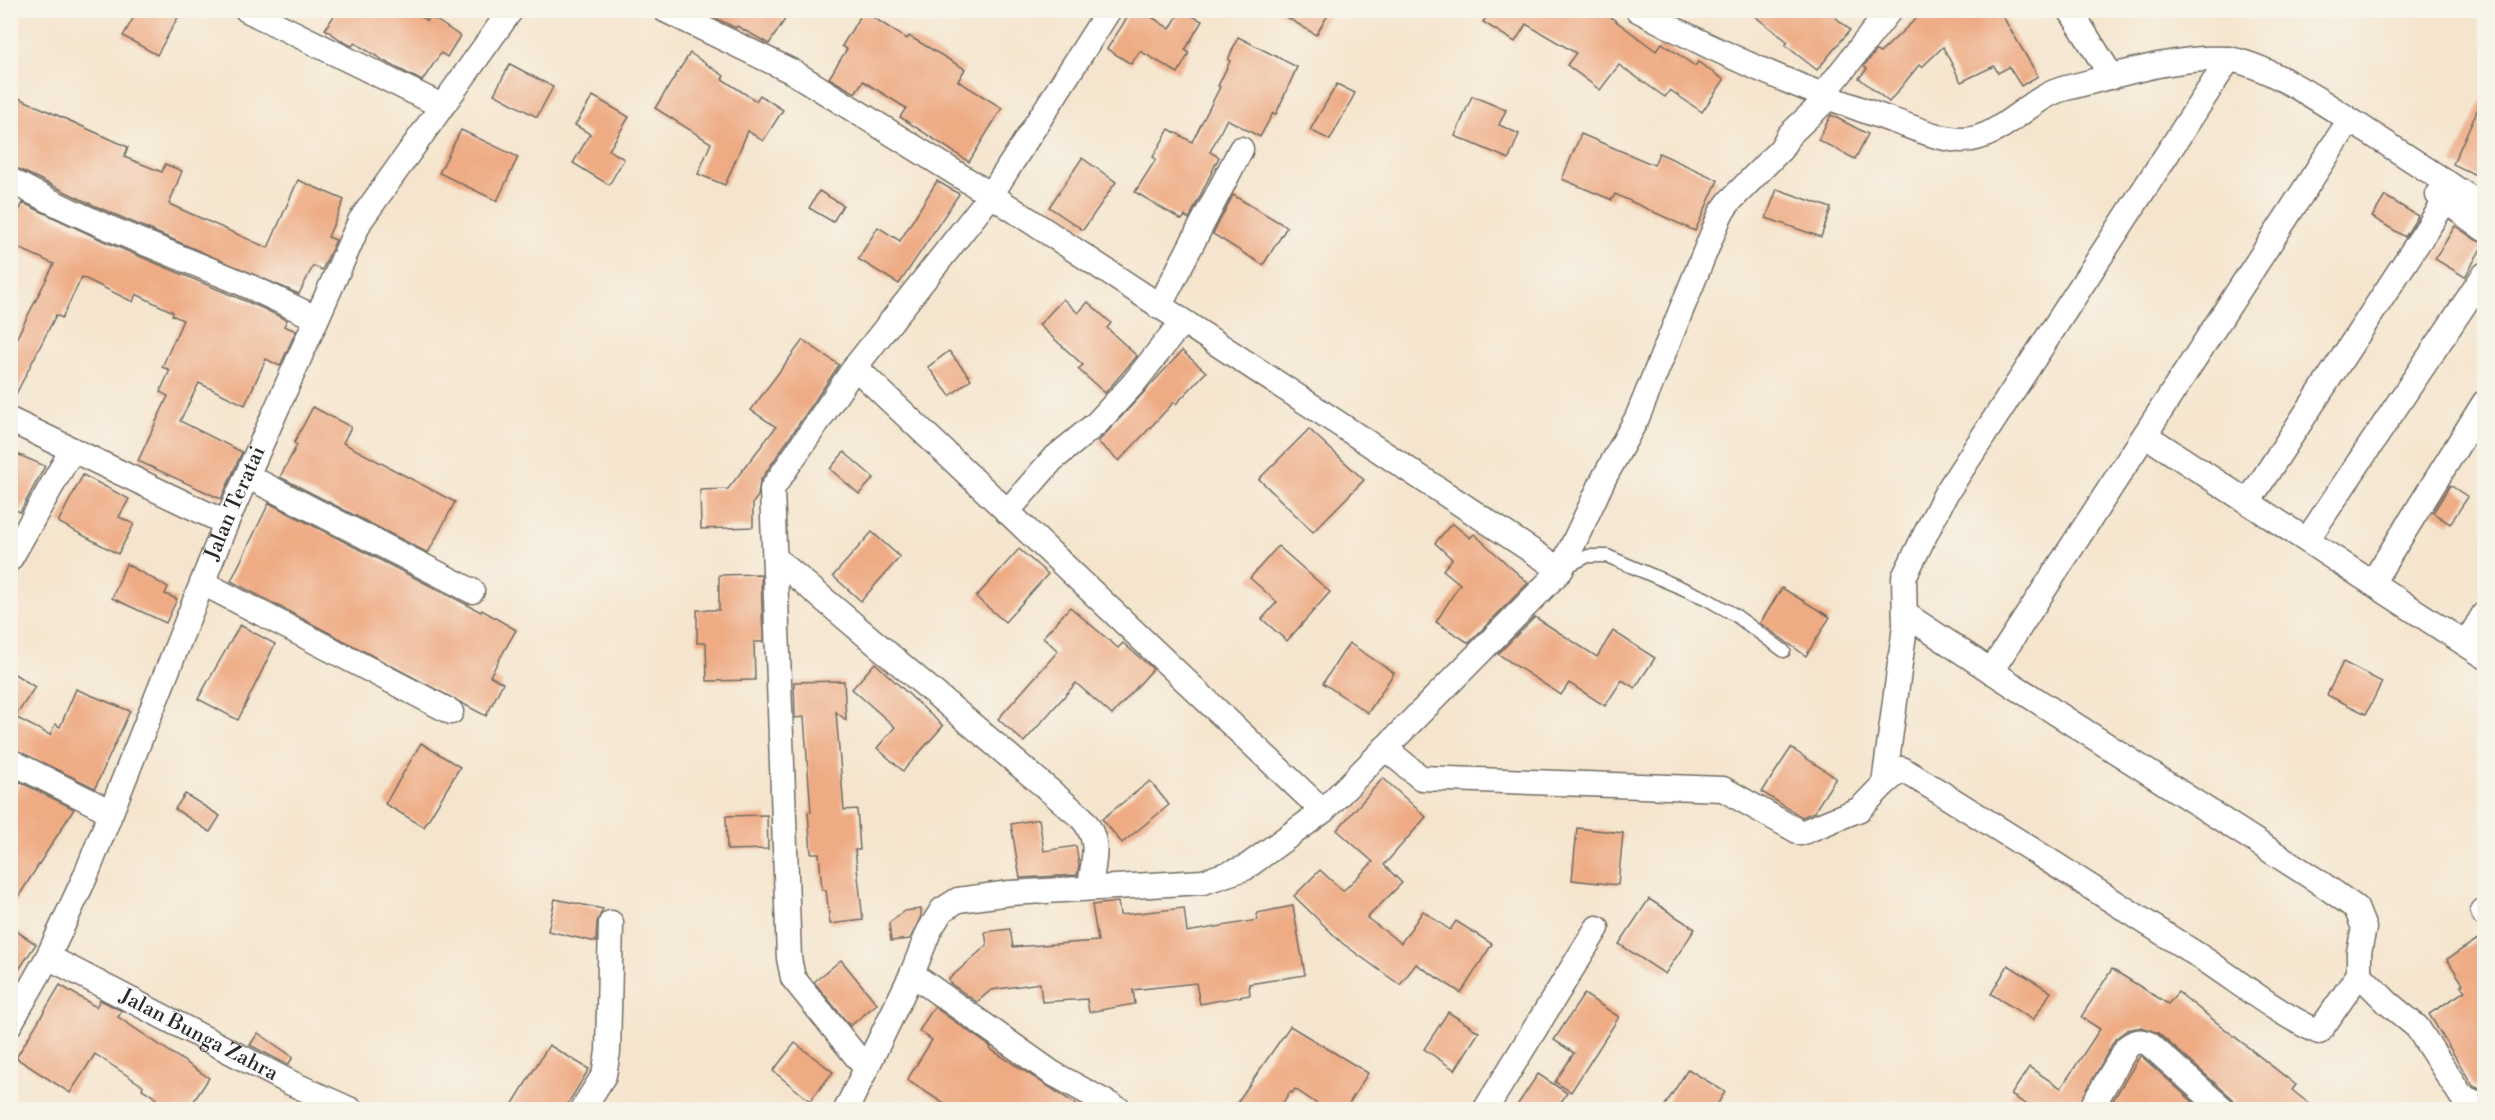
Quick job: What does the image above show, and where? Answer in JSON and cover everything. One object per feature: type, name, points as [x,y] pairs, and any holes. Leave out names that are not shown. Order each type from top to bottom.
[{"type":"street","points":[[248,10],[442,106]]},
{"type":"street","name":"Jalan Teratai","points":[[10,1024],[48,957],[86,875],[226,522],[360,221],[511,10]]},
{"type":"street","points":[[665,10],[793,72],[991,195],[1561,570]]},
{"type":"street","points":[[865,1067],[793,978],[789,958],[776,541],[771,510],[772,489],[855,367],[991,195],[1109,10]]},
{"type":"street","points":[[846,1110],[912,974],[929,931],[942,910],[958,900],[1010,893],[1203,882],[1245,868],[1323,811],[1561,570],[1604,477],[1637,418],[1721,213],[1781,149],[1789,135],[1825,97],[1890,10]]},
{"type":"street","points":[[2070,10],[2112,77]]},
{"type":"street","points":[[1648,13],[1752,67],[1825,97],[1940,137],[1963,140],[1987,134],[2052,92],[2167,64],[2194,60],[2229,59],[2265,71],[2316,98],[2346,126],[2484,229]]},
{"type":"street","points":[[1884,784],[1905,614],[1904,576],[1945,495],[2229,59]]},
{"type":"street","points":[[2346,126],[2484,207]]},
{"type":"street","points":[[1991,671],[2346,126]]},
{"type":"street","points":[[1159,307],[1241,149]]},
{"type":"street","points":[[10,180],[93,220],[222,274],[316,318]]},
{"type":"street","points":[[2248,502],[2446,200]]},
{"type":"street","points":[[2307,540],[2484,275]]},
{"type":"street","points":[[1007,512],[1052,460],[1097,423],[1133,384],[1182,322]]},
{"type":"street","points":[[855,367],[1323,811]]},
{"type":"street","points":[[2372,583],[2484,403]]},
{"type":"street","points":[[10,420],[226,522]]},
{"type":"street","points":[[2145,435],[2475,650],[2484,614]]},
{"type":"street","points":[[10,559],[72,450]]},
{"type":"street","points":[[247,476],[472,591]]},
{"type":"street","points":[[775,558],[1082,818],[1093,832],[1095,844],[1090,888]]},
{"type":"street","points":[[203,582],[451,712]]},
{"type":"street","points":[[1386,748],[1421,778],[1723,789],[1801,833],[1860,809],[1902,769],[2198,956],[2291,1020],[2319,1032],[2359,974],[2359,952],[2364,928],[2356,908],[1905,614]]},
{"type":"street","points":[[10,761],[111,812]]},
{"type":"street","points":[[582,1110],[604,1075],[608,1052],[611,923]]},
{"type":"street","points":[[1490,1107],[1597,928]]},
{"type":"street","name":"Jalan Bunga Zahra","points":[[48,957],[291,1083],[351,1110]]},
{"type":"street","points":[[912,974],[1052,1073],[1120,1110]]},
{"type":"street","points":[[2359,974],[2388,1003],[2417,1027],[2462,1097],[2484,1106]]},
{"type":"street","points":[[2090,1110],[2127,1047],[2133,1042],[2142,1041],[2149,1044],[2224,1110]]},
{"type":"lane","points":[[1561,570],[1588,556],[1607,556],[1705,598],[1735,615],[1784,651]]},
{"type":"building","points":[[138,10],[182,10],[157,55],[123,36]]},
{"type":"building","points":[[338,10],[411,10],[427,21],[430,16],[460,36],[447,57],[441,53],[422,81],[355,43],[352,46],[344,42],[325,29]]},
{"type":"building","points":[[699,10],[791,10],[769,44],[737,26],[736,28]]},
{"type":"building","points":[[1132,10],[1141,10],[1170,29],[1181,10],[1202,21],[1185,50],[1189,53],[1178,73],[1140,51],[1131,64],[1107,49]]},
{"type":"building","points":[[1275,10],[1331,10],[1316,35]]},
{"type":"building","points":[[1491,10],[1601,10],[1656,51],[1662,43],[1695,66],[1698,62],[1724,80],[1702,112],[1670,90],[1665,97],[1619,65],[1600,90],[1567,65],[1576,53],[1526,24],[1515,42],[1483,22]]},
{"type":"building","points":[[1747,10],[1827,10],[1850,30],[1817,70],[1785,45],[1788,42]]},
{"type":"building","points":[[1925,10],[1999,10],[2038,76],[2021,86],[2009,67],[1998,73],[1994,66],[1961,82],[1943,47],[1922,67],[1919,65],[1889,102],[1859,78],[1867,69],[1864,66],[1876,51],[1880,53]]},
{"type":"building","points":[[863,11],[907,39],[909,36],[965,69],[958,81],[1002,108],[969,162],[900,117],[906,108],[863,81],[855,93],[829,78],[847,49],[842,46]]},
{"type":"building","points":[[1238,37],[1297,67],[1276,114],[1273,113],[1260,137],[1227,119],[1210,152],[1219,157],[1189,219],[1185,216],[1182,220],[1135,192],[1156,159],[1153,157],[1169,129],[1192,142],[1220,87],[1218,86]]},
{"type":"building","points":[[690,53],[724,76],[722,79],[756,101],[760,95],[783,110],[763,141],[748,131],[725,185],[698,174],[711,143],[655,108]]},
{"type":"building","points":[[510,64],[553,87],[537,117],[494,94]]},
{"type":"building","points":[[1337,84],[1355,93],[1330,140],[1310,130]]},
{"type":"building","points":[[10,94],[128,147],[124,157],[162,172],[165,164],[182,171],[169,204],[268,248],[298,180],[344,200],[328,237],[336,240],[322,270],[313,266],[299,294],[93,205],[10,165]]},
{"type":"building","points":[[2484,95],[2484,179],[2453,164]]},
{"type":"building","points":[[593,96],[629,117],[609,150],[624,159],[609,185],[573,163],[590,134],[575,125]]},
{"type":"building","points":[[1472,96],[1506,110],[1499,125],[1519,134],[1509,159],[1455,136]]},
{"type":"building","points":[[1831,115],[1868,134],[1855,159],[1818,140]]},
{"type":"building","points":[[461,130],[518,157],[497,201],[439,173]]},
{"type":"building","points":[[1581,134],[1654,165],[1659,153],[1718,180],[1695,231],[1615,194],[1612,200],[1562,179]]},
{"type":"building","points":[[1082,158],[1116,182],[1083,230],[1049,207]]},
{"type":"building","points":[[937,181],[959,194],[899,284],[858,259],[878,227],[900,241]]},
{"type":"building","points":[[1777,189],[1831,208],[1821,237],[1766,218]]},
{"type":"building","points":[[819,191],[843,205],[833,222],[809,208]]},
{"type":"building","points":[[1233,195],[1287,227],[1263,265],[1213,234]]},
{"type":"building","points":[[2385,196],[2418,216],[2405,237],[2372,217]]},
{"type":"building","points":[[23,203],[108,243],[262,308],[287,320],[284,326],[296,331],[280,366],[266,359],[245,405],[199,383],[180,421],[242,452],[221,499],[138,461],[168,396],[160,392],[170,370],[162,367],[183,320],[172,315],[173,312],[136,294],[133,302],[82,277],[62,318],[56,315],[10,406],[10,351],[54,264],[10,244],[10,207],[19,211]]},
{"type":"building","points":[[2455,226],[2484,243],[2465,277],[2435,259]]},
{"type":"building","points":[[1063,299],[1078,313],[1088,302],[1111,323],[1107,328],[1137,356],[1105,393],[1078,369],[1083,365],[1039,325]]},
{"type":"building","points":[[803,340],[839,365],[760,481],[758,496],[753,503],[753,527],[701,529],[700,490],[728,489],[776,427],[751,410]]},
{"type":"building","points":[[949,351],[971,379],[950,396],[928,367]]},
{"type":"building","points":[[1182,351],[1206,372],[1176,404],[1174,402],[1119,461],[1098,442]]},
{"type":"building","points":[[313,407],[351,427],[343,443],[455,502],[428,553],[280,477],[297,445],[294,443]]},
{"type":"building","points":[[1309,429],[1364,480],[1313,532],[1259,479]]},
{"type":"building","points":[[10,451],[45,466],[20,512],[10,507]]},
{"type":"building","points":[[844,452],[874,478],[859,494],[830,469]]},
{"type":"building","points":[[83,475],[129,499],[119,517],[134,524],[118,554],[58,522]]},
{"type":"building","points":[[2450,485],[2468,497],[2450,524],[2433,513]]},
{"type":"building","points":[[269,503],[481,612],[482,610],[516,630],[490,676],[503,683],[486,716],[231,581]]},
{"type":"building","points":[[1452,523],[1470,538],[1474,534],[1528,583],[1469,643],[1436,622],[1460,584],[1443,570],[1452,559],[1435,543]]},
{"type":"building","points":[[872,532],[900,557],[861,601],[833,576]]},
{"type":"building","points":[[1278,546],[1330,592],[1287,641],[1262,619],[1277,602],[1250,578]]},
{"type":"building","points":[[1019,549],[1048,574],[1005,622],[976,597]]},
{"type":"building","points":[[126,564],[168,587],[165,594],[177,599],[166,623],[112,598]]},
{"type":"building","points":[[761,574],[763,642],[754,642],[755,680],[707,681],[706,643],[697,643],[697,610],[719,610],[719,575]]},
{"type":"building","points":[[1782,588],[1830,617],[1806,656],[1760,623]]},
{"type":"building","points":[[1070,607],[1118,648],[1123,643],[1153,669],[1112,715],[1076,683],[1024,742],[998,719],[1058,651],[1043,637]]},
{"type":"building","points":[[1535,617],[1597,657],[1613,631],[1655,658],[1635,688],[1622,680],[1605,706],[1569,683],[1561,695],[1498,654]]},
{"type":"building","points":[[240,625],[275,644],[238,720],[198,699]]},
{"type":"building","points":[[1349,643],[1394,673],[1368,713],[1323,683]]},
{"type":"building","points":[[2343,662],[2382,682],[2366,714],[2327,695]]},
{"type":"building","points":[[875,663],[943,726],[903,771],[877,748],[895,727],[852,689]]},
{"type":"building","points":[[10,671],[35,687],[15,717],[50,735],[55,724],[60,727],[76,689],[130,711],[95,788],[10,747]]},
{"type":"building","points":[[844,681],[846,720],[836,712],[844,810],[857,809],[860,850],[855,850],[863,920],[830,924],[826,890],[822,890],[819,853],[811,853],[808,812],[811,812],[804,717],[795,718],[794,682]]},
{"type":"building","points":[[421,743],[460,767],[424,827],[385,804]]},
{"type":"building","points":[[1791,748],[1836,778],[1814,812],[1802,817],[1762,792]]},
{"type":"building","points":[[1383,778],[1426,817],[1384,865],[1402,883],[1367,918],[1401,943],[1423,911],[1450,930],[1456,921],[1492,944],[1461,993],[1416,964],[1400,985],[1342,943],[1294,896],[1320,870],[1343,891],[1373,862],[1337,830]]},
{"type":"building","points":[[1150,781],[1169,805],[1122,843],[1102,819]]},
{"type":"building","points":[[20,782],[74,809],[10,910],[10,800]]},
{"type":"building","points":[[185,794],[220,816],[210,832],[175,809]]},
{"type":"building","points":[[767,815],[768,849],[727,850],[726,816]]},
{"type":"building","points":[[1039,819],[1044,851],[1076,846],[1079,865],[1077,875],[1020,878],[1011,824]]},
{"type":"building","points":[[1577,828],[1623,833],[1618,885],[1572,880]]},
{"type":"building","points":[[555,899],[603,909],[597,922],[596,942],[548,931]]},
{"type":"building","points":[[1649,899],[1695,929],[1665,974],[1619,944]]},
{"type":"building","points":[[1118,902],[1120,915],[1184,908],[1187,932],[1258,920],[1257,913],[1293,906],[1305,975],[1249,984],[1250,995],[1200,1004],[1196,983],[1133,990],[1135,1004],[1089,1012],[1087,999],[1042,1002],[1040,983],[991,990],[977,1002],[950,983],[949,979],[987,945],[985,932],[1010,929],[1013,947],[1098,941],[1092,905]]},
{"type":"building","points":[[921,909],[921,916],[910,939],[891,941],[889,923],[904,911]]},
{"type":"building","points":[[10,927],[36,944],[10,983]]},
{"type":"building","points":[[2484,935],[2484,1091],[2473,1086],[2429,1014],[2465,991],[2447,959]]},
{"type":"building","points":[[841,960],[877,1004],[850,1026],[814,982]]},
{"type":"building","points":[[2008,965],[2051,992],[2033,1020],[1991,994]]},
{"type":"building","points":[[2112,969],[2168,1004],[2178,992],[2296,1085],[2292,1090],[2317,1110],[2238,1110],[2233,1099],[2158,1033],[2142,1027],[2127,1030],[2115,1039],[2076,1110],[2035,1110],[2011,1095],[2029,1067],[2061,1088],[2100,1029],[2081,1017]]},
{"type":"building","points":[[60,985],[96,1007],[100,1000],[122,1011],[118,1017],[209,1078],[188,1110],[149,1110],[156,1098],[142,1089],[143,1086],[95,1054],[70,1093],[16,1058]]},
{"type":"building","points":[[1584,994],[1619,1017],[1571,1092],[1555,1082],[1574,1053],[1554,1040]]},
{"type":"building","points":[[934,1007],[991,1047],[990,1049],[1085,1110],[954,1110],[907,1080],[932,1040],[919,1031]]},
{"type":"building","points":[[1448,1012],[1479,1032],[1455,1070],[1424,1049]]},
{"type":"building","points":[[1290,1026],[1368,1073],[1345,1110],[1326,1110],[1295,1089],[1292,1093],[1290,1092],[1278,1110],[1232,1110]]},
{"type":"building","points":[[258,1033],[293,1057],[288,1065],[250,1045]]},
{"type":"building","points":[[795,1043],[833,1072],[810,1101],[773,1071]]},
{"type":"building","points":[[549,1045],[589,1069],[564,1110],[509,1110]]},
{"type":"building","points":[[2141,1056],[2202,1110],[2107,1110]]},
{"type":"building","points":[[1688,1069],[1725,1092],[1714,1110],[1662,1110]]},
{"type":"building","points":[[1538,1074],[1567,1093],[1556,1110],[1514,1110]]}]
